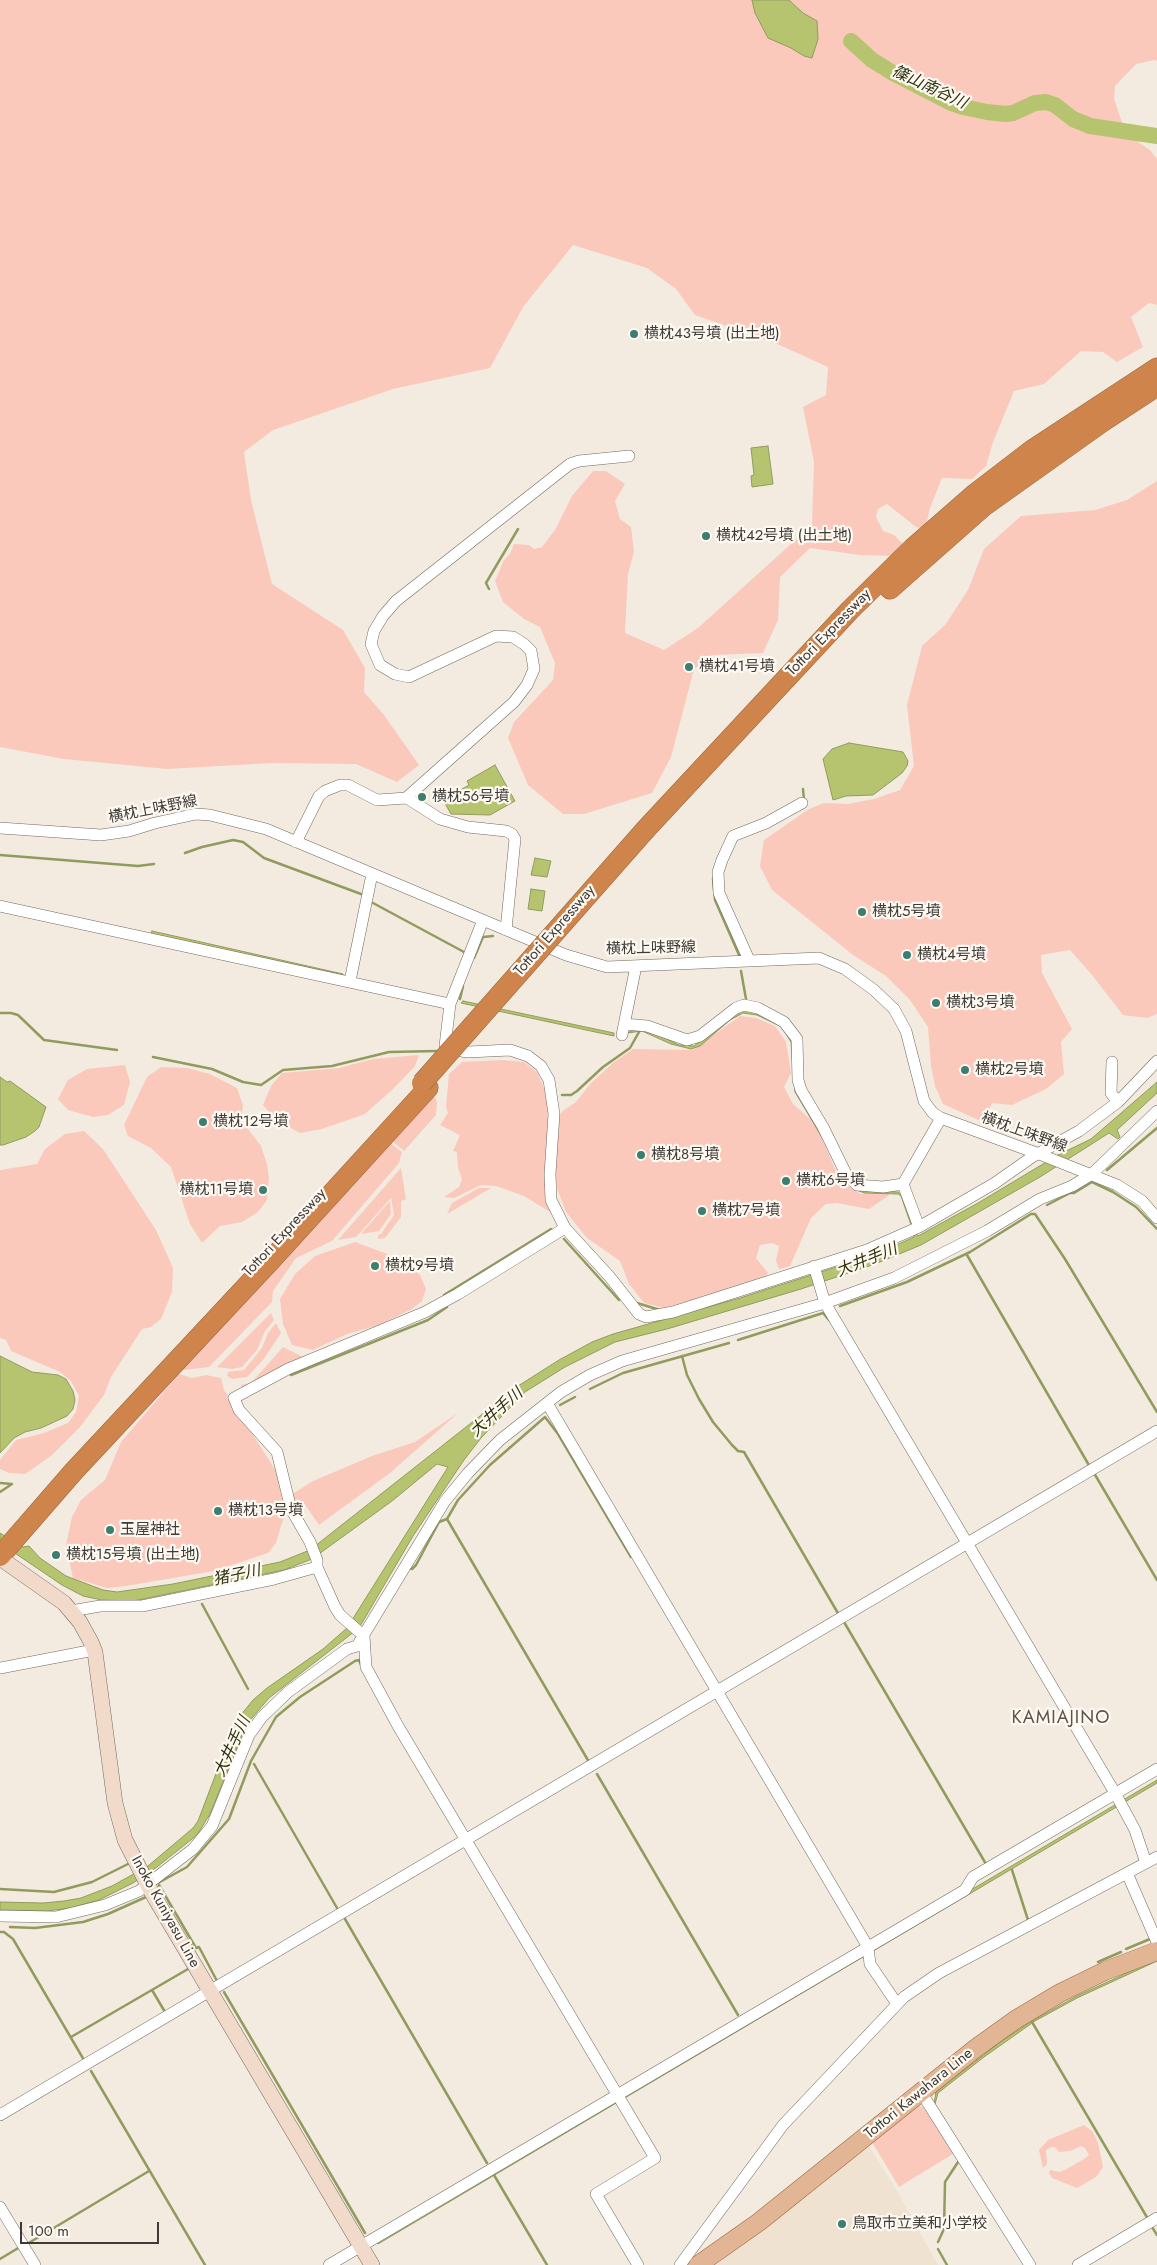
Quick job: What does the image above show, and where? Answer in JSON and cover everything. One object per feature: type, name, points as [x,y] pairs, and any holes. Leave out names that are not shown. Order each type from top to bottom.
[{"type":"highway","name":"Tottori Expressway","points":[[0,1546],[26,1521],[272,1260],[648,831],[850,610],[913,548],[976,493],[1032,450],[1157,368]]},
{"type":"highway","name":"Tottori Expressway","points":[[648,831],[812,665],[925,556],[984,506],[1102,422],[1157,386]]},
{"type":"highway","name":"Tottori Expressway","points":[[0,1557],[26,1521]]},
{"type":"main road","name":"Inoko Kuniyasu Line","points":[[0,1557],[50,1592],[80,1622],[94,1650],[115,1803],[125,1840],[147,1883],[372,2265]]},
{"type":"main road","name":"Tottori Kawahara Line","points":[[698,2265],[759,2222],[984,2043],[1060,1993],[1105,1971],[1157,1951]]},
{"type":"street","points":[[406,798],[514,702],[527,685],[534,669],[531,651],[524,644],[512,638],[496,636],[409,677],[395,674],[380,665],[370,644],[374,631],[383,616],[396,600],[570,464],[579,461],[629,456]]},
{"type":"street","points":[[296,842],[319,796],[330,788],[348,785],[377,800],[406,798],[440,819],[468,827],[506,831],[512,834],[515,840],[506,930]]},
{"type":"street","points":[[749,960],[719,893],[718,872],[722,860],[733,836],[766,823],[802,803]]},
{"type":"street","name":"横枕上味野線","points":[[0,828],[101,835],[129,832],[155,823],[196,814],[210,815],[266,829],[566,955],[607,967],[818,958],[845,969],[874,990],[894,1009],[906,1031],[924,1102],[933,1114],[1117,1185],[1142,1201],[1157,1218]]},
{"type":"street","points":[[350,981],[372,874]]},
{"type":"street","points":[[0,906],[450,1004]]},
{"type":"street","points":[[483,920],[450,1004],[445,1046],[448,1049],[468,1052],[510,1050],[528,1056],[541,1066],[549,1080],[554,1114],[550,1174],[551,1200],[565,1228],[584,1246],[642,1316],[690,1307],[867,1250],[919,1227],[1080,1131],[1118,1102],[1157,1061]]},
{"type":"street","points":[[636,966],[623,1029],[647,1026],[688,1040],[700,1036],[736,1008],[744,1006],[758,1008],[784,1022],[797,1040],[798,1080],[801,1090],[823,1127],[846,1174],[857,1186],[882,1187],[903,1184]]},
{"type":"street","points":[[1112,1062],[1111,1093],[1118,1102]]},
{"type":"street","points":[[0,1916],[40,1918],[76,1914],[139,1891],[193,1849],[212,1826],[249,1735],[262,1717],[288,1692],[347,1650],[357,1646],[445,1501],[468,1473],[500,1440],[547,1403],[590,1375],[617,1363],[825,1303],[902,1274],[987,1232],[1040,1199],[1072,1186],[1092,1174],[1157,1111]]},
{"type":"street","points":[[919,1227],[903,1184],[940,1118]]},
{"type":"street","points":[[565,1228],[458,1294],[425,1312],[288,1369],[234,1398],[239,1410],[277,1452],[291,1508],[310,1542],[317,1560],[317,1568],[340,1615],[364,1636],[366,1667],[398,1726],[655,2158],[596,2194],[638,2265]]},
{"type":"street","points":[[814,1266],[825,1303],[1115,1793],[1135,1830],[1146,1863]]},
{"type":"street","points":[[547,1403],[868,1947],[870,1964],[897,2004]]},
{"type":"street","points":[[0,2115],[1157,1431]]},
{"type":"street","points":[[71,1611],[100,1606],[142,1606],[274,1579],[317,1568]]},
{"type":"street","points":[[0,1668],[94,1650]]},
{"type":"street","points":[[329,2265],[616,2094],[965,1890],[973,1877],[1157,1769]]},
{"type":"street","points":[[680,2265],[783,2125],[912,1989],[938,1973],[1157,1857]]},
{"type":"street","points":[[1127,1873],[1157,1942]]},
{"type":"street","points":[[921,2092],[1030,2265]]},
{"type":"street","points":[[0,2207],[34,2265]]},
{"type":"street","points":[[1078,2265],[1157,2218]]},
{"type":"shaded area","points":[[0,0],[1157,0],[1157,61],[1136,64],[1115,86],[1114,99],[1126,134],[1150,150],[1157,159],[1157,305],[1149,303],[1131,317],[1143,347],[1117,362],[1103,352],[1081,351],[1044,384],[1014,391],[993,442],[986,466],[972,479],[942,478],[930,508],[925,530],[916,527],[887,504],[878,509],[876,517],[883,531],[894,535],[904,545],[898,556],[860,555],[810,548],[780,577],[778,620],[763,653],[713,655],[694,669],[671,757],[652,793],[584,814],[563,814],[528,785],[508,738],[514,722],[553,680],[555,663],[540,627],[524,619],[503,602],[495,581],[504,560],[510,554],[514,544],[529,545],[534,549],[542,547],[555,530],[572,496],[593,471],[606,471],[625,484],[615,501],[620,519],[631,527],[634,552],[628,574],[625,633],[664,650],[698,628],[812,525],[814,462],[803,407],[826,395],[828,367],[775,343],[695,315],[676,289],[647,268],[573,245],[523,307],[490,368],[393,389],[273,430],[244,452],[251,500],[272,584],[343,630],[365,668],[364,692],[384,715],[419,765],[397,782],[356,764],[272,763],[167,769],[64,759],[0,747]]},
{"type":"shaded area","points":[[1157,481],[1157,1014],[1147,1018],[1123,1015],[1070,950],[1041,955],[1042,973],[1072,1029],[1061,1042],[1064,1074],[1046,1089],[1012,1105],[992,1103],[983,1122],[943,1104],[935,1086],[931,1066],[928,1027],[910,1000],[886,976],[853,955],[772,890],[760,866],[764,840],[809,809],[824,803],[848,804],[874,799],[900,790],[914,766],[907,705],[922,646],[945,625],[968,590],[984,549],[1021,516],[1095,510],[1127,500]]},
{"type":"shaded area","points":[[740,1016],[756,1018],[775,1026],[786,1042],[791,1073],[784,1087],[793,1104],[810,1119],[821,1136],[838,1176],[848,1186],[861,1194],[889,1194],[869,1209],[837,1203],[826,1204],[811,1218],[790,1266],[779,1269],[776,1261],[779,1246],[772,1243],[760,1245],[756,1258],[768,1273],[764,1279],[664,1308],[644,1303],[629,1284],[620,1261],[587,1238],[566,1212],[557,1188],[555,1164],[558,1116],[576,1102],[591,1083],[613,1063],[633,1049],[693,1050]]},
{"type":"shaded area","points":[[419,1055],[415,1066],[365,1114],[322,1129],[300,1133],[276,1120],[263,1105],[271,1086],[282,1073],[339,1068],[373,1059]]},
{"type":"shaded area","points":[[502,1060],[524,1062],[537,1072],[548,1097],[546,1182],[555,1215],[524,1196],[496,1186],[481,1185],[454,1198],[444,1197],[459,1187],[462,1179],[458,1168],[457,1152],[453,1151],[460,1135],[440,1125],[448,1113],[446,1106],[449,1074],[462,1062]]},
{"type":"shaded area","points":[[125,1065],[130,1082],[124,1105],[108,1115],[93,1117],[68,1110],[58,1099],[68,1080],[87,1069]]},
{"type":"shaded area","points":[[161,1067],[187,1068],[210,1074],[237,1088],[243,1105],[241,1120],[261,1146],[267,1164],[269,1178],[267,1200],[258,1212],[242,1222],[220,1226],[202,1243],[190,1224],[171,1167],[151,1148],[128,1136],[124,1125],[147,1077]]},
{"type":"shaded area","points":[[433,1094],[437,1102],[436,1115],[404,1151],[391,1140]]},
{"type":"shaded area","points":[[84,1131],[103,1149],[156,1230],[173,1268],[172,1292],[161,1319],[151,1327],[142,1329],[111,1377],[104,1395],[80,1427],[51,1456],[25,1474],[9,1473],[0,1469],[0,1460],[16,1440],[44,1433],[68,1423],[76,1412],[79,1396],[71,1381],[60,1372],[11,1351],[6,1340],[0,1338],[0,1170],[37,1164],[45,1149],[65,1134]]},
{"type":"shaded area","points":[[389,1142],[402,1152],[399,1163],[332,1241],[296,1258],[273,1291],[272,1302],[209,1367],[184,1370],[180,1366]]},
{"type":"shaded area","points":[[401,1168],[406,1199],[401,1201],[401,1217],[385,1238],[378,1239],[378,1235],[381,1234],[394,1215],[391,1198],[356,1237],[338,1240]]},
{"type":"shaded area","points":[[479,1188],[491,1188],[447,1214],[452,1203]]},
{"type":"shaded area","points":[[390,1201],[391,1214],[379,1231],[361,1234]]},
{"type":"shaded area","points":[[355,1242],[401,1259],[420,1275],[426,1289],[422,1301],[412,1309],[379,1325],[347,1334],[313,1350],[292,1345],[283,1324],[280,1299],[295,1274],[315,1256]]},
{"type":"shaded area","points":[[271,1313],[274,1320],[265,1331],[257,1350],[242,1367],[232,1369],[217,1367]]},
{"type":"shaded area","points":[[276,1323],[281,1333],[263,1360],[247,1377],[232,1379],[227,1376],[228,1372],[244,1370],[262,1348],[268,1333]]},
{"type":"shaded area","points":[[283,1347],[305,1358],[243,1390],[241,1385],[251,1383]]},
{"type":"shaded area","points":[[179,1374],[192,1378],[206,1375],[221,1378],[224,1390],[276,1471],[285,1513],[276,1543],[268,1553],[214,1571],[107,1588],[73,1578],[66,1545],[72,1517],[81,1500],[105,1480],[121,1442]]},
{"type":"shaded area","points":[[458,1413],[390,1473],[319,1525],[306,1506],[295,1508],[291,1495],[313,1481],[372,1456],[415,1442]]},
{"type":"shaded area","points":[[917,2105],[923,2107],[925,2111],[929,2110],[956,2152],[899,2187],[872,2142]]},
{"type":"shaded area","points":[[1084,2125],[1093,2132],[1098,2143],[1103,2167],[1096,2177],[1077,2188],[1052,2178],[1049,2173],[1050,2170],[1059,2172],[1065,2170],[1084,2159],[1089,2155],[1085,2148],[1081,2146],[1070,2151],[1059,2152],[1055,2147],[1052,2147],[1046,2150],[1047,2164],[1043,2168],[1039,2150],[1048,2140]]},
{"type":"shaded area","name":"鳥取市立美和小学校","points":[[868,2145],[898,2193],[938,2265],[716,2265]]},
{"type":"water","points":[[752,0],[789,0],[803,13],[817,21],[818,39],[812,58],[768,38],[755,13]]},
{"type":"water","points":[[768,446],[773,484],[752,487],[751,476],[754,475],[751,448]]},
{"type":"water","points":[[849,743],[903,752],[908,761],[907,766],[902,773],[873,795],[846,796],[833,800],[823,759],[832,749]]},
{"type":"water","points":[[495,765],[515,801],[490,815],[451,814],[443,800],[469,785],[467,781]]},
{"type":"water","points":[[535,858],[551,861],[547,877],[531,875]]},
{"type":"water","points":[[531,889],[545,891],[542,911],[528,909]]},
{"type":"water","points":[[152,931],[343,974],[343,975],[151,934]]},
{"type":"water","points":[[463,1001],[614,1033],[614,1036],[461,1003]]},
{"type":"water","points":[[748,1010],[759,1013],[784,1027],[792,1038],[794,1074],[829,1146],[865,1191],[898,1192],[906,1198],[917,1225],[911,1225],[901,1196],[898,1194],[864,1193],[852,1188],[795,1092],[791,1042],[782,1027],[757,1015],[743,1013],[730,1020],[700,1046],[691,1049],[671,1044],[642,1031],[627,1033],[636,1029],[652,1032],[679,1045],[694,1046],[730,1018],[741,1011]]},
{"type":"water","points":[[0,1077],[7,1082],[10,1081],[46,1107],[39,1127],[35,1131],[26,1137],[3,1145],[0,1145]]},
{"type":"water","points":[[1157,1082],[1157,1093],[1117,1130],[1120,1137],[1118,1139],[1109,1133],[1040,1177],[921,1245],[875,1264],[801,1289],[667,1329],[615,1342],[565,1367],[525,1392],[481,1438],[464,1460],[413,1536],[359,1628],[269,1698],[246,1725],[210,1814],[197,1835],[157,1867],[133,1883],[99,1900],[70,1908],[47,1911],[0,1910],[0,1902],[43,1903],[64,1901],[81,1898],[112,1886],[148,1866],[193,1828],[198,1821],[236,1721],[253,1700],[267,1688],[323,1649],[347,1628],[448,1467],[437,1464],[392,1501],[312,1559],[284,1570],[133,1601],[102,1600],[83,1596],[62,1585],[0,1543],[0,1533],[23,1547],[29,1546],[40,1558],[66,1576],[103,1590],[117,1592],[173,1584],[280,1562],[310,1550],[518,1386],[559,1360],[592,1342],[613,1334],[740,1298],[877,1254],[914,1237],[913,1232],[915,1231],[918,1236],[1058,1155],[1091,1139]]},
{"type":"water","points":[[0,1356],[32,1372],[58,1375],[66,1379],[73,1391],[75,1400],[73,1409],[67,1416],[14,1438],[0,1453]]},
{"type":"water","points":[[1157,1780],[1157,1783],[378,2244],[377,2241]]},
{"type":"water","points":[[1157,1959],[1157,1961],[1077,1998],[1035,2021],[938,2093],[935,2104],[995,2200],[934,2104],[936,2092],[999,2043],[1032,2021],[1077,1996]]},
{"type":"waterway","name":"篠山南谷川","points":[[851,41],[872,60],[893,73],[951,103],[963,107],[1006,114],[1013,113],[1035,103],[1046,102],[1055,105],[1073,119],[1090,126],[1157,136]]},
{"type":"waterway","points":[[489,589],[486,583],[518,529]]},
{"type":"waterway","points":[[803,789],[804,800]]},
{"type":"waterway","points":[[185,853],[233,840],[243,842],[264,858],[361,894]]},
{"type":"waterway","points":[[0,855],[138,866],[154,864]]},
{"type":"waterway","points":[[713,879],[715,900],[739,955]]},
{"type":"waterway","points":[[373,903],[464,952]]},
{"type":"waterway","points":[[474,958],[483,937],[493,936]]},
{"type":"waterway","points":[[741,971],[746,999]]},
{"type":"waterway","points":[[460,999],[463,986]]},
{"type":"waterway","points":[[0,1013],[18,1015],[44,1040],[117,1050]]},
{"type":"waterway","points":[[562,1095],[571,1095],[577,1091],[603,1067],[630,1048],[639,1032]]},
{"type":"waterway","points":[[153,1057],[212,1069],[243,1082],[261,1085],[283,1070],[332,1066],[389,1052],[438,1051]]},
{"type":"waterway","points":[[1107,1170],[1157,1128]]},
{"type":"waterway","points":[[1047,1205],[1070,1193],[1074,1193],[1092,1182],[1113,1192],[1136,1207],[1157,1229]]},
{"type":"waterway","points":[[840,1306],[907,1282],[970,1252],[1031,1214],[1035,1214],[1065,1259],[1157,1412]]},
{"type":"waterway","points":[[444,1295],[551,1229]]},
{"type":"waterway","points":[[564,1239],[619,1300]]},
{"type":"waterway","points":[[967,1255],[1090,1467]]},
{"type":"waterway","points":[[637,1303],[660,1310]]},
{"type":"waterway","points":[[291,1375],[428,1320],[447,1307]]},
{"type":"waterway","points":[[738,1340],[823,1313],[829,1320]]},
{"type":"waterway","points":[[590,1389],[623,1373],[729,1343]]},
{"type":"waterway","points":[[682,1356],[687,1375],[699,1399],[713,1422],[732,1445],[738,1451],[744,1452],[839,1615]]},
{"type":"waterway","points":[[560,1405],[575,1397]]},
{"type":"waterway","points":[[409,1568],[412,1569],[416,1565],[439,1522],[447,1519],[458,1500],[490,1465],[545,1417],[558,1434],[631,1557]]},
{"type":"waterway","points":[[1094,1473],[1157,1580]]},
{"type":"waterway","points":[[0,1483],[12,1484],[0,1492]]},
{"type":"waterway","points":[[447,1519],[589,1762]]},
{"type":"waterway","points":[[202,1604],[248,1689]]},
{"type":"waterway","points":[[844,1622],[986,1864]]},
{"type":"waterway","points":[[158,1883],[187,1867],[229,1819],[251,1761],[276,1717],[300,1697],[355,1661],[359,1660],[361,1665]]},
{"type":"waterway","points":[[254,1764],[337,1908]]},
{"type":"waterway","points":[[597,1774],[738,2015]]},
{"type":"waterway","points":[[0,1889],[54,1892],[92,1882],[128,1864]]},
{"type":"waterway","points":[[1012,1870],[1028,1920]]},
{"type":"waterway","points":[[159,1885],[196,1948],[199,1947],[217,1981]]},
{"type":"waterway","points":[[10,1927],[35,1928],[83,1922],[108,1914],[146,1897]]},
{"type":"waterway","points":[[345,1919],[487,2163]]},
{"type":"waterway","points":[[0,1932],[4,1932],[13,1939],[84,2060]]},
{"type":"waterway","points":[[1126,1949],[1150,1939]]},
{"type":"waterway","points":[[1098,1962],[1121,1952]]},
{"type":"waterway","points":[[71,2037],[188,1969]]},
{"type":"waterway","points":[[152,1990],[165,2012]]},
{"type":"waterway","points":[[224,1992],[365,2233]]},
{"type":"waterway","points":[[1032,2022],[1148,2219]]},
{"type":"waterway","points":[[91,2071],[205,2265]]},
{"type":"waterway","points":[[938,2242],[944,2229],[945,2182],[960,2159]]},
{"type":"waterway","points":[[27,2244],[149,2171]]},
{"type":"waterway","points":[[494,2175],[547,2265]]},
{"type":"waterway","points":[[1152,2227],[1157,2235]]},
{"type":"waterway","points":[[0,2259],[20,2247]]},
{"type":"waterway","points":[[938,2249],[947,2265]]},
{"type":"place","name":"横枕43号墳 (出土地)","points":[[634,334]]},
{"type":"place","name":"横枕42号墳 (出土地)","points":[[706,536]]},
{"type":"place","name":"横枕41号墳","points":[[689,667]]},
{"type":"place","name":"横枕56号墳","points":[[422,797]]},
{"type":"place","name":"横枕5号墳","points":[[862,912]]},
{"type":"place","name":"横枕4号墳","points":[[907,955]]},
{"type":"place","name":"横枕3号墳","points":[[936,1003]]},
{"type":"place","name":"横枕2号墳","points":[[965,1070]]},
{"type":"place","name":"横枕12号墳","points":[[203,1122]]},
{"type":"place","name":"横枕8号墳","points":[[641,1155]]},
{"type":"place","name":"横枕6号墳","points":[[786,1181]]},
{"type":"place","name":"横枕11号墳","points":[[263,1190]]},
{"type":"place","name":"横枕7号墳","points":[[702,1211]]},
{"type":"place","name":"横枕9号墳","points":[[375,1266]]},
{"type":"place","name":"横枕13号墳","points":[[218,1511]]},
{"type":"place","name":"玉屋神社","points":[[110,1530]]},
{"type":"place","name":"横枕15号墳 (出土地)","points":[[56,1555]]},
{"type":"place","name":"鳥取市立美和小学校","points":[[842,2224]]},
{"type":"district","name":"KAMIAJINO","points":[[1061,1719]]},
{"type":"water label","name":"大井手川","points":[[867,1261]]},
{"type":"water label","name":"大井手川","points":[[497,1413]]},
{"type":"water label","name":"猪子川","points":[[237,1576]]},
{"type":"water label","name":"大井手川","points":[[233,1747]]}]
